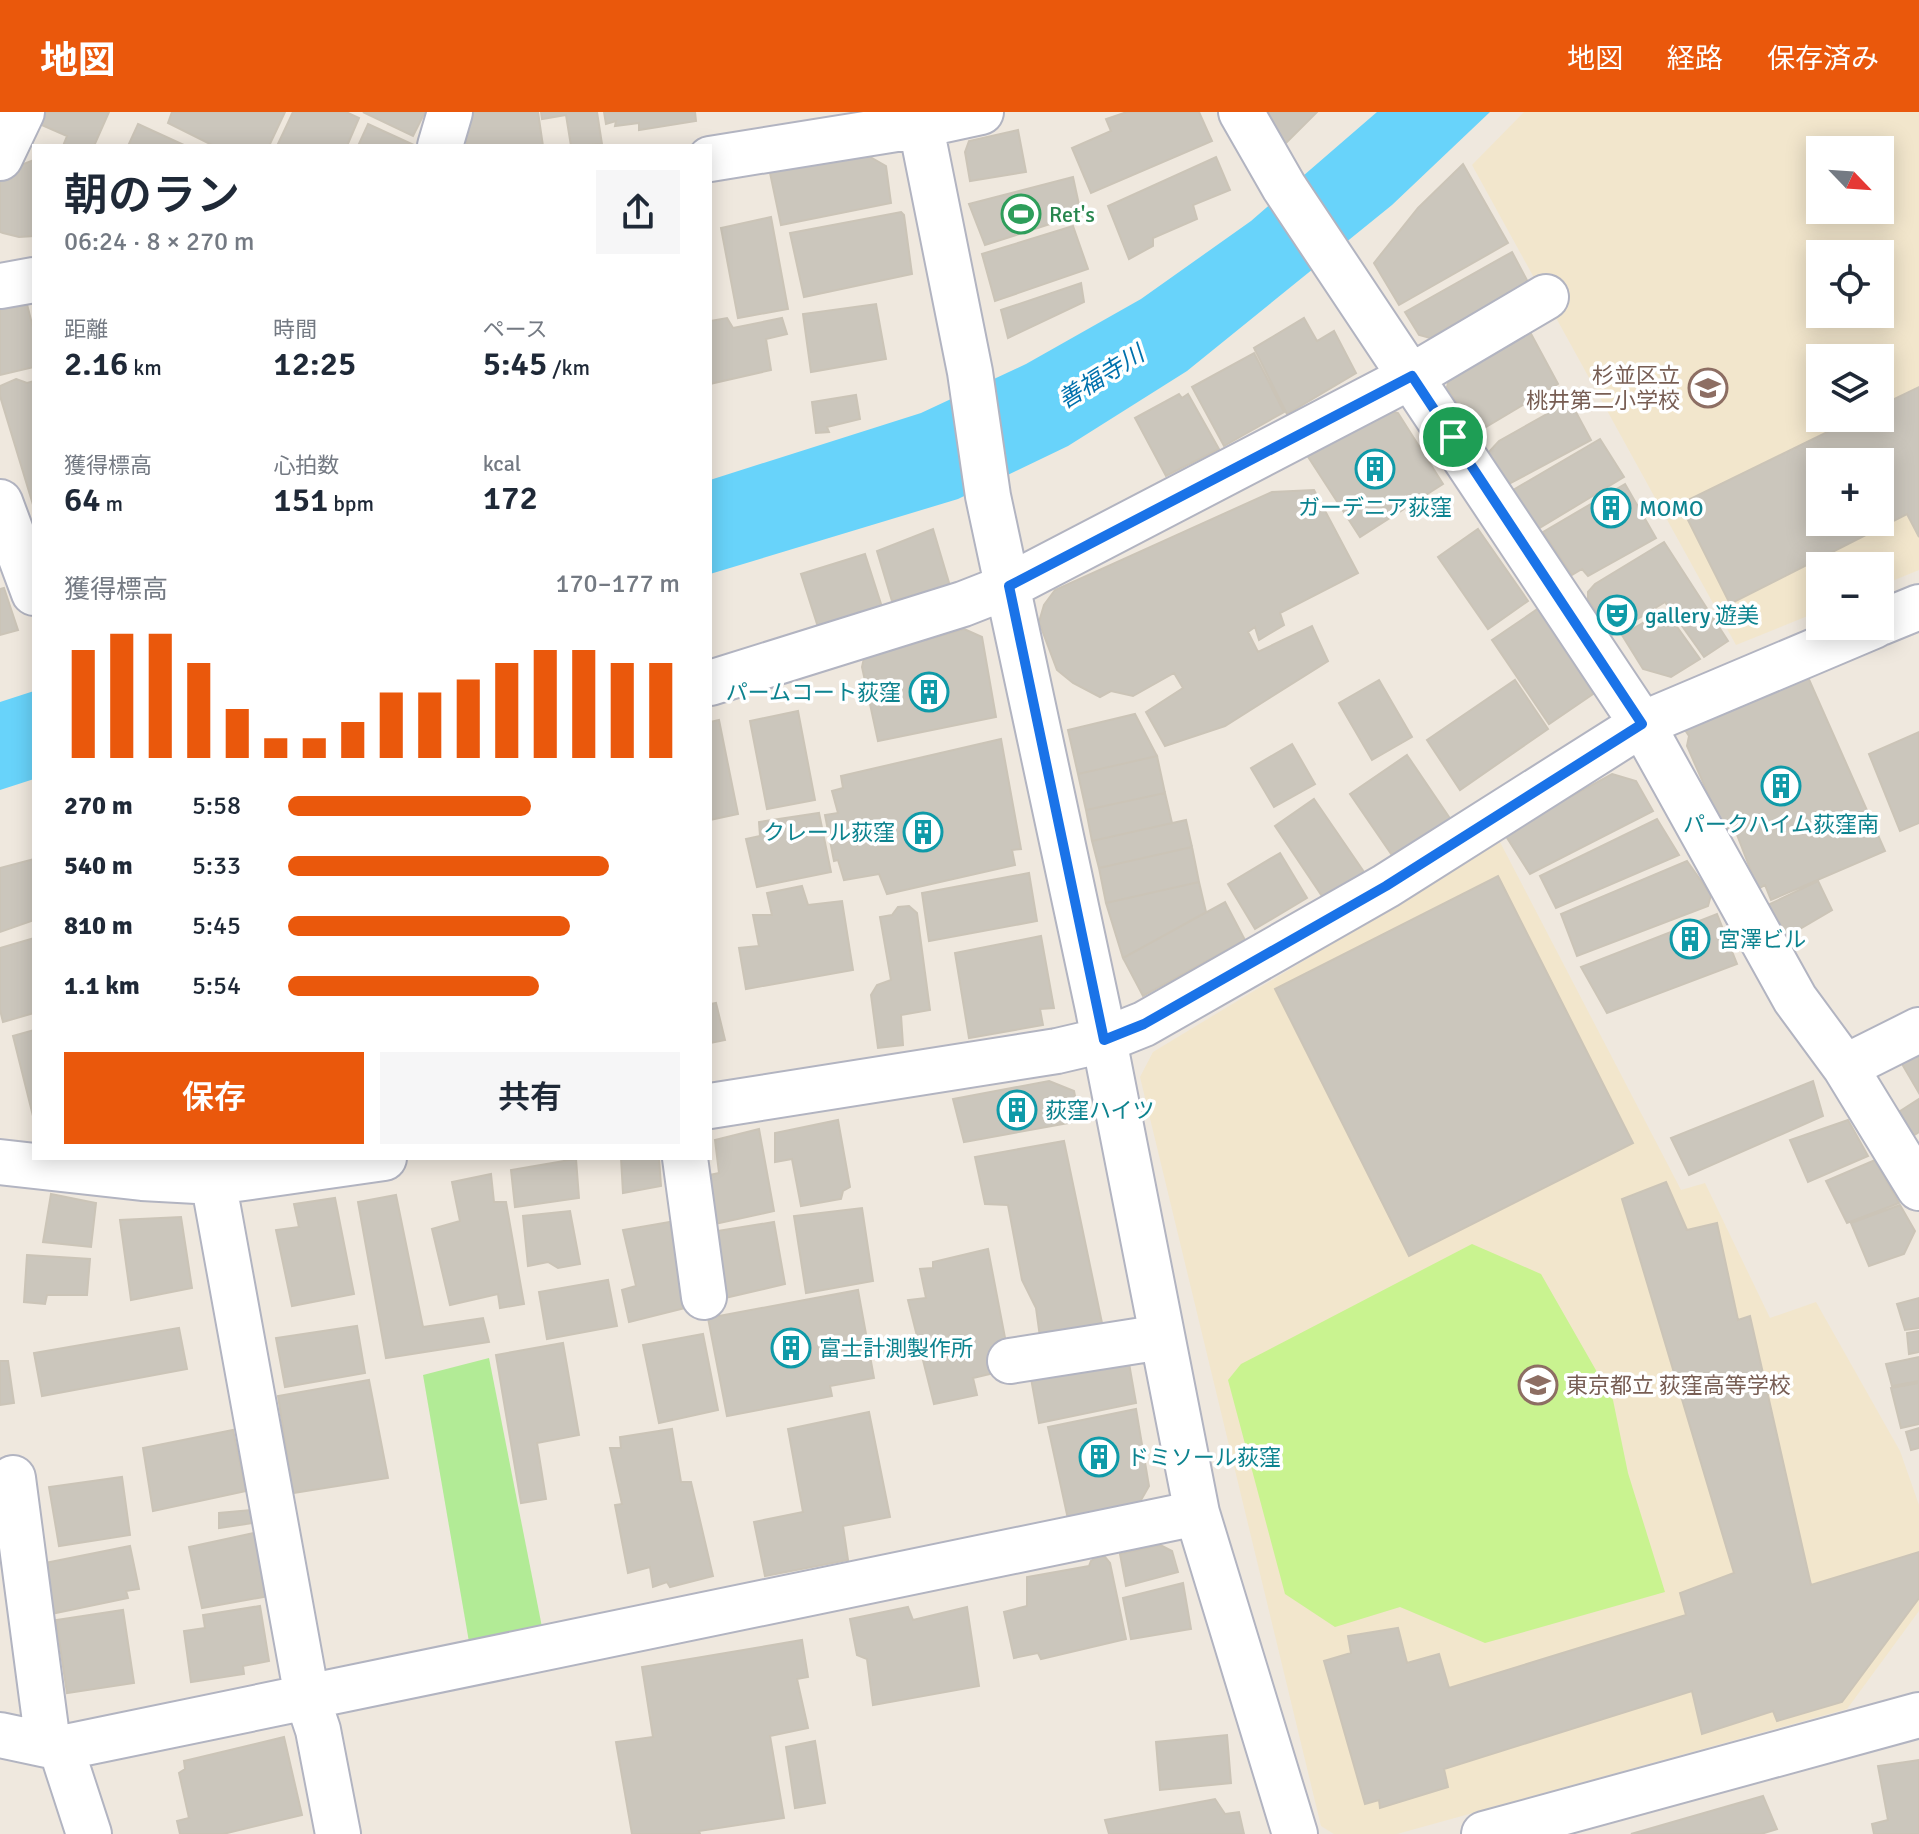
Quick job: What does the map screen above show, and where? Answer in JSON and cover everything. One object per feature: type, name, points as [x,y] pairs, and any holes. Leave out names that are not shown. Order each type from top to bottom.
[{"type":"street","points":[[0,158],[22,112]]},
{"type":"street","points":[[441,144],[450,112]]},
{"type":"street","points":[[712,159],[919,119],[981,112]]},
{"type":"street","points":[[1241,112],[1284,187],[1642,724],[1795,999],[1845,1067],[1919,1188]]},
{"type":"street","points":[[919,119],[988,488],[1104,1040],[1197,1513],[1295,1834]]},
{"type":"street","points":[[0,286],[32,280]]},
{"type":"street","points":[[712,682],[963,604],[1009,586],[1412,376],[1546,297]]},
{"type":"street","points":[[0,502],[23,573]]},
{"type":"street","points":[[1894,617],[1919,607]]},
{"type":"street","points":[[712,1106],[1057,1051],[1104,1040],[1144,1024],[1386,886],[1642,724],[1841,640]]},
{"type":"street","points":[[1845,1067],[1919,1030]]},
{"type":"street","points":[[0,1162],[142,1178],[355,1160]]},
{"type":"street","points":[[685,1160],[704,1297]]},
{"type":"street","points":[[212,1170],[307,1697],[318,1730],[338,1834]]},
{"type":"street","points":[[1010,1361],[1162,1337]]},
{"type":"street","points":[[13,1478],[10,1524],[55,1746],[89,1834]]},
{"type":"street","points":[[0,1735],[55,1746],[1197,1513]]},
{"type":"street","points":[[1484,1834],[1919,1715]]},
{"type":"shaded area","name":"杉並区立 桃井第二小学校","points":[[1524,112],[1919,112],[1919,570],[1894,580],[1894,552],[1806,552],[1806,617],[1736,645],[1472,165]]},
{"type":"shaded area","name":"東京都立 荻窪高等学校","points":[[1500,842],[1681,1190],[1705,1183],[1770,1318],[1816,1302],[1900,1451],[1919,1505],[1919,1611],[1847,1709],[1397,1834],[1334,1834],[1321,1826],[1140,1077],[1153,1052]]},
{"type":"green space","points":[[1472,1244],[1541,1274],[1613,1400],[1628,1473],[1665,1592],[1485,1643],[1400,1607],[1335,1627],[1285,1594],[1228,1380],[1241,1364]]},
{"type":"green space","points":[[489,1358],[542,1627],[469,1642],[423,1375]]},
{"type":"water","name":"善福寺川","points":[[1377,112],[1490,112],[1392,205],[1187,371],[1068,446],[958,499],[712,573],[712,479],[921,413],[1026,364],[1141,299],[1251,221]]},
{"type":"water","points":[[32,692],[32,780],[0,790],[0,702]]},
{"type":"building","points":[[32,112],[109,112],[95,144],[64,144],[67,136],[28,119]]},
{"type":"building","points":[[172,112],[285,112],[270,144],[210,144],[168,123]]},
{"type":"building","points":[[293,112],[346,112],[359,118],[348,144],[278,144]]},
{"type":"building","points":[[363,112],[425,112],[413,136]]},
{"type":"building","points":[[463,112],[538,112],[543,144],[467,144]]},
{"type":"building","points":[[541,112],[597,112],[602,144],[571,144],[566,115],[542,119]]},
{"type":"building","points":[[604,112],[695,112],[696,121],[639,130],[639,123],[615,126],[616,121],[606,124]]},
{"type":"building","points":[[1127,112],[1199,112],[1212,141],[1091,193],[1072,148],[1111,131],[1106,119]]},
{"type":"building","points":[[1259,112],[1317,112],[1282,147]]},
{"type":"building","points":[[138,124],[182,144],[129,144]]},
{"type":"building","points":[[368,124],[412,144],[359,144]]},
{"type":"building","points":[[1018,130],[1026,172],[970,181],[965,152],[969,141]]},
{"type":"building","points":[[858,150],[886,166],[891,203],[781,225],[769,168]]},
{"type":"building","points":[[1216,157],[1230,190],[1193,205],[1197,219],[1153,238],[1153,246],[1129,259],[1108,206]]},
{"type":"building","points":[[32,161],[32,236],[19,237],[0,232],[0,180],[16,167]]},
{"type":"building","points":[[1463,164],[1508,243],[1399,305],[1374,263],[1418,208]]},
{"type":"building","points":[[1073,177],[1081,214],[985,245],[969,204]]},
{"type":"building","points":[[901,212],[904,215],[912,274],[804,297],[790,233]]},
{"type":"building","points":[[771,217],[788,309],[738,318],[721,228]]},
{"type":"building","points":[[1073,226],[1088,269],[995,301],[982,254]]},
{"type":"building","points":[[1512,252],[1528,282],[1430,338],[1419,335],[1405,312]]},
{"type":"building","points":[[1081,283],[1084,302],[1008,338],[1001,310]]},
{"type":"building","points":[[24,292],[32,324],[32,367],[0,375],[0,297]]},
{"type":"building","points":[[876,304],[886,359],[811,372],[803,314]]},
{"type":"building","points":[[727,318],[733,328],[782,318],[787,334],[766,339],[771,370],[712,384],[712,321]]},
{"type":"building","points":[[1304,318],[1317,341],[1334,331],[1356,373],[1287,414],[1254,348]]},
{"type":"building","points":[[1530,332],[1558,384],[1476,433],[1447,387],[1450,375]]},
{"type":"building","points":[[1254,353],[1284,412],[1224,446],[1192,387]]},
{"type":"building","points":[[16,379],[32,382],[32,501],[0,396],[0,386]]},
{"type":"building","points":[[1919,387],[1919,537],[1907,514],[1894,521],[1894,448],[1806,448],[1806,536],[1864,536],[1832,552],[1806,552],[1806,565],[1730,604],[1680,504],[1827,432],[1894,432],[1894,399]]},
{"type":"building","points":[[1179,394],[1182,398],[1188,394],[1219,449],[1166,476],[1135,418]]},
{"type":"building","points":[[856,395],[860,419],[827,427],[829,432],[816,433],[812,402]]},
{"type":"building","points":[[1570,401],[1591,440],[1507,485],[1488,453],[1499,441]]},
{"type":"building","name":"ガーデニア荻窪","points":[[1381,408],[1398,413],[1443,484],[1360,537],[1305,452]]},
{"type":"building","points":[[1600,439],[1624,477],[1538,529],[1513,490]]},
{"type":"building","name":"MOMO","points":[[1625,484],[1656,538],[1588,576],[1582,569],[1572,575],[1543,532]]},
{"type":"building","points":[[1314,490],[1358,573],[1280,613],[1284,625],[1259,640],[1255,627],[1248,632],[1258,652],[1312,626],[1328,661],[1225,726],[1165,746],[1146,712],[1183,688],[1174,673],[1133,696],[1111,691],[1100,697],[1073,683],[1057,670],[1039,622],[1044,605],[1055,590],[1272,492]]},
{"type":"building","points":[[933,529],[950,586],[892,601],[877,551]]},
{"type":"building","points":[[1478,529],[1528,601],[1488,629],[1438,557]]},
{"type":"building","points":[[1664,542],[1728,641],[1704,657],[1665,602],[1612,635],[1588,599],[1588,592],[1595,584]]},
{"type":"building","points":[[865,554],[882,607],[818,627],[801,574]]},
{"type":"building","points":[[4,588],[18,630],[0,635],[0,589]]},
{"type":"building","points":[[1539,608],[1596,692],[1549,724],[1492,640]]},
{"type":"building","points":[[1665,610],[1700,659],[1671,677],[1643,669],[1622,635]]},
{"type":"building","name":"パームコート荻窪","points":[[964,629],[982,637],[996,717],[878,741],[862,667],[864,658]]},
{"type":"building","name":"パークハイム荻窪南","points":[[1807,675],[1885,851],[1771,900],[1765,885],[1758,889],[1734,827],[1724,830],[1687,746],[1689,736],[1685,730]]},
{"type":"building","points":[[1379,680],[1412,737],[1372,760],[1339,703]]},
{"type":"building","points":[[1515,680],[1548,729],[1460,790],[1427,740]]},
{"type":"building","points":[[798,711],[815,800],[767,809],[750,721]]},
{"type":"building","points":[[1135,714],[1157,756],[1078,774],[1068,730]]},
{"type":"building","points":[[719,720],[738,814],[712,820],[712,722]]},
{"type":"building","points":[[1919,732],[1919,823],[1900,831],[1869,754]]},
{"type":"building","name":"クレール荻窪","points":[[1001,739],[1021,849],[1012,850],[1015,865],[887,894],[879,874],[844,880],[838,860],[834,861],[825,815],[838,813],[832,791],[843,788],[841,776]]},
{"type":"building","points":[[1292,744],[1315,784],[1274,807],[1251,768]]},
{"type":"building","points":[[1407,755],[1451,820],[1394,858],[1350,794]]},
{"type":"building","points":[[1157,756],[1165,793],[1086,810],[1078,774]]},
{"type":"building","points":[[1612,774],[1636,781],[1653,811],[1530,874],[1504,833]]},
{"type":"building","points":[[1165,793],[1172,823],[1092,841],[1086,810]]},
{"type":"building","points":[[1314,799],[1364,872],[1324,899],[1275,826]]},
{"type":"building","points":[[819,813],[831,872],[757,887],[746,839],[760,836],[759,822]]},
{"type":"building","points":[[1657,819],[1679,855],[1556,908],[1540,876]]},
{"type":"building","points":[[1186,820],[1192,847],[1099,868],[1092,841]]},
{"type":"building","points":[[1192,847],[1199,882],[1106,903],[1099,868]]},
{"type":"building","points":[[1280,853],[1307,898],[1255,929],[1228,884]]},
{"type":"building","points":[[32,860],[32,921],[0,932],[0,868]]},
{"type":"building","points":[[1687,861],[1711,895],[1708,906],[1577,956],[1561,914]]},
{"type":"building","points":[[1029,873],[1037,921],[929,941],[922,893]]},
{"type":"building","points":[[1498,876],[1633,1143],[1409,1256],[1275,989]]},
{"type":"building","points":[[1818,881],[1832,910],[1788,936],[1768,905]]},
{"type":"building","points":[[1199,882],[1206,912],[1123,958],[1106,903]]},
{"type":"building","points":[[802,886],[808,905],[842,901],[853,970],[746,989],[739,948],[759,946],[753,915],[772,915],[767,893]]},
{"type":"building","points":[[1225,902],[1245,940],[1143,996],[1123,958]]},
{"type":"building","points":[[909,906],[917,913],[930,1010],[901,1015],[903,1045],[878,1048],[871,995],[877,985],[891,980],[880,917],[892,915],[898,907]]},
{"type":"building","name":"宮澤ビル","points":[[1717,914],[1737,964],[1607,1013],[1581,967]]},
{"type":"building","points":[[1041,936],[1054,1008],[1040,1009],[1043,1025],[969,1038],[955,953]]},
{"type":"building","points":[[32,939],[32,1014],[3,1022],[0,1010],[0,948]]},
{"type":"building","points":[[716,1003],[725,1040],[712,1043],[712,1004]]},
{"type":"building","points":[[32,1031],[32,1112],[13,1036]]},
{"type":"building","points":[[1919,1044],[1919,1093],[1898,1057]]},
{"type":"building","name":"荻窪ハイツ","points":[[1049,1081],[1074,1091],[1080,1121],[964,1142],[953,1099]]},
{"type":"building","points":[[1813,1081],[1823,1116],[1689,1175],[1671,1138]]},
{"type":"building","points":[[1919,1099],[1919,1132],[1911,1137],[1897,1113]]},
{"type":"building","points":[[838,1120],[850,1187],[843,1191],[841,1199],[801,1206],[792,1159],[775,1162],[775,1133]]},
{"type":"building","points":[[1848,1120],[1868,1156],[1808,1182],[1790,1140]]},
{"type":"building","points":[[759,1129],[774,1211],[710,1225],[700,1177],[719,1173],[715,1140]]},
{"type":"building","points":[[1064,1141],[1102,1323],[1040,1337],[1036,1308],[1022,1280],[1008,1205],[985,1204],[975,1157]]},
{"type":"building","points":[[576,1160],[579,1198],[515,1207],[511,1170]]},
{"type":"building","points":[[621,1160],[659,1160],[661,1186],[623,1193]]},
{"type":"building","points":[[1875,1160],[1899,1203],[1847,1223],[1826,1181]]},
{"type":"building","points":[[491,1174],[494,1202],[506,1202],[524,1304],[500,1308],[498,1294],[450,1305],[432,1229],[460,1221],[452,1182]]},
{"type":"building","points":[[1666,1182],[1687,1230],[1717,1223],[1738,1320],[1750,1316],[1811,1585],[1919,1552],[1919,1598],[1842,1702],[1777,1721],[1773,1711],[1702,1734],[1692,1691],[1444,1769],[1448,1787],[1380,1808],[1379,1800],[1365,1804],[1324,1661],[1351,1653],[1348,1636],[1398,1628],[1407,1663],[1439,1654],[1449,1688],[1686,1615],[1680,1593],[1734,1573],[1622,1199]]},
{"type":"building","points":[[51,1194],[96,1203],[91,1247],[43,1242]]},
{"type":"building","points":[[396,1195],[423,1327],[483,1318],[489,1342],[386,1358],[358,1202]]},
{"type":"building","points":[[335,1198],[354,1294],[292,1306],[276,1230],[299,1227],[294,1204]]},
{"type":"building","points":[[1900,1205],[1915,1231],[1904,1254],[1869,1266],[1851,1223]]},
{"type":"building","points":[[862,1208],[873,1281],[806,1293],[794,1216]]},
{"type":"building","points":[[570,1211],[580,1264],[558,1268],[548,1262],[528,1266],[523,1216]]},
{"type":"building","points":[[181,1217],[192,1288],[131,1300],[120,1220]]},
{"type":"building","points":[[670,1222],[685,1308],[629,1322],[622,1290],[636,1286],[623,1230]]},
{"type":"building","points":[[774,1222],[785,1284],[725,1298],[711,1232]]},
{"type":"building","points":[[988,1249],[1011,1369],[973,1378],[977,1395],[934,1404],[908,1300],[926,1298],[920,1269],[933,1268],[933,1262]]},
{"type":"building","points":[[27,1255],[90,1259],[87,1295],[47,1295],[45,1304],[24,1302]]},
{"type":"building","points":[[608,1280],[617,1326],[547,1339],[539,1292]]},
{"type":"building","name":"富士計測製作所","points":[[858,1290],[874,1378],[830,1386],[832,1396],[727,1416],[708,1318]]},
{"type":"building","points":[[1919,1298],[1919,1328],[1905,1330],[1897,1304]]},
{"type":"building","points":[[357,1326],[365,1373],[285,1387],[276,1338]]},
{"type":"building","points":[[179,1328],[187,1369],[42,1396],[34,1353]]},
{"type":"building","points":[[1919,1331],[1919,1352],[1909,1354],[1907,1333]]},
{"type":"building","points":[[703,1334],[718,1410],[659,1423],[643,1345]]},
{"type":"building","points":[[563,1343],[579,1435],[537,1443],[546,1499],[521,1503],[496,1355]]},
{"type":"building","points":[[1127,1352],[1136,1403],[1039,1423],[1029,1367]]},
{"type":"building","points":[[1919,1357],[1919,1381],[1892,1386],[1886,1364]]},
{"type":"building","points":[[0,1361],[8,1361],[14,1403],[0,1405]]},
{"type":"building","points":[[369,1380],[388,1478],[293,1493],[278,1396]]},
{"type":"building","points":[[1919,1383],[1919,1424],[1901,1428],[1891,1388]]},
{"type":"building","name":"ドミソール荻窪","points":[[1136,1409],[1149,1486],[1140,1502],[1068,1519],[1048,1427]]},
{"type":"building","points":[[869,1412],[890,1517],[843,1526],[848,1560],[765,1576],[754,1522],[803,1512],[788,1429]]},
{"type":"building","points":[[1919,1428],[1919,1448],[1911,1450],[1906,1432]]},
{"type":"building","points":[[672,1429],[681,1482],[691,1482],[713,1576],[670,1587],[667,1582],[653,1587],[650,1567],[628,1573],[615,1505],[622,1504],[610,1448],[621,1448],[620,1437]]},
{"type":"building","points":[[233,1430],[246,1491],[153,1511],[143,1448]]},
{"type":"building","points":[[122,1477],[130,1535],[59,1546],[49,1487]]},
{"type":"building","points":[[251,1510],[253,1523],[219,1528],[219,1513]]},
{"type":"building","points":[[254,1533],[269,1596],[202,1608],[189,1547]]},
{"type":"building","points":[[1160,1545],[1172,1551],[1178,1572],[1126,1586],[1120,1554]]},
{"type":"building","points":[[130,1546],[139,1589],[126,1591],[128,1598],[51,1614],[40,1564]]},
{"type":"building","points":[[1099,1556],[1110,1563],[1126,1639],[1041,1659],[1038,1653],[1014,1658],[1004,1612],[1027,1606],[1027,1577],[1089,1566]]},
{"type":"building","points":[[1183,1583],[1191,1629],[1131,1639],[1123,1598]]},
{"type":"building","points":[[260,1606],[269,1661],[243,1666],[244,1674],[191,1682],[184,1631],[205,1628],[203,1615]]},
{"type":"building","points":[[908,1607],[913,1620],[967,1607],[979,1686],[873,1705],[867,1659],[857,1655],[850,1619]]},
{"type":"building","points":[[123,1610],[134,1683],[67,1693],[56,1620]]},
{"type":"building","points":[[802,1640],[808,1677],[797,1679],[808,1728],[770,1736],[784,1818],[699,1831],[700,1834],[632,1834],[616,1742],[653,1737],[642,1667]]},
{"type":"building","points":[[1227,1735],[1231,1783],[1160,1790],[1156,1742]]},
{"type":"building","points":[[284,1737],[302,1815],[223,1834],[180,1834],[177,1821],[189,1818],[179,1773],[185,1769],[184,1761]]},
{"type":"building","points":[[815,1741],[825,1803],[795,1808],[786,1747]]},
{"type":"building","points":[[1919,1760],[1919,1834],[1874,1834],[1872,1824],[1888,1820],[1878,1766]]},
{"type":"building","points":[[1763,1796],[1777,1829],[1761,1834],[1631,1834]]},
{"type":"building","points":[[1215,1799],[1225,1814],[1239,1812],[1244,1834],[1109,1834],[1105,1820]]},
{"type":"place","name":"Ret's","points":[[1021,214]]},
{"type":"place","name":"杉並区立 桃井第二小学校","points":[[1708,388]]},
{"type":"place","name":"ガーデニア荻窪","points":[[1375,469]]},
{"type":"place","name":"MOMO","points":[[1611,508]]},
{"type":"place","name":"gallery 遊美","points":[[1617,615]]},
{"type":"place","name":"パームコート荻窪","points":[[929,692]]},
{"type":"place","name":"パークハイム荻窪南","points":[[1781,786]]},
{"type":"place","name":"クレール荻窪","points":[[923,832]]},
{"type":"place","name":"宮澤ビル","points":[[1690,939]]},
{"type":"place","name":"荻窪ハイツ","points":[[1017,1110]]},
{"type":"place","name":"富士計測製作所","points":[[791,1348]]},
{"type":"place","name":"東京都立 荻窪高等学校","points":[[1538,1385]]},
{"type":"place","name":"ドミソール荻窪","points":[[1099,1457]]},
{"type":"route","points":[[1412,376],[1453,437],[1642,724],[1386,886],[1144,1024],[1104,1040],[1009,586],[1412,376]]}]
